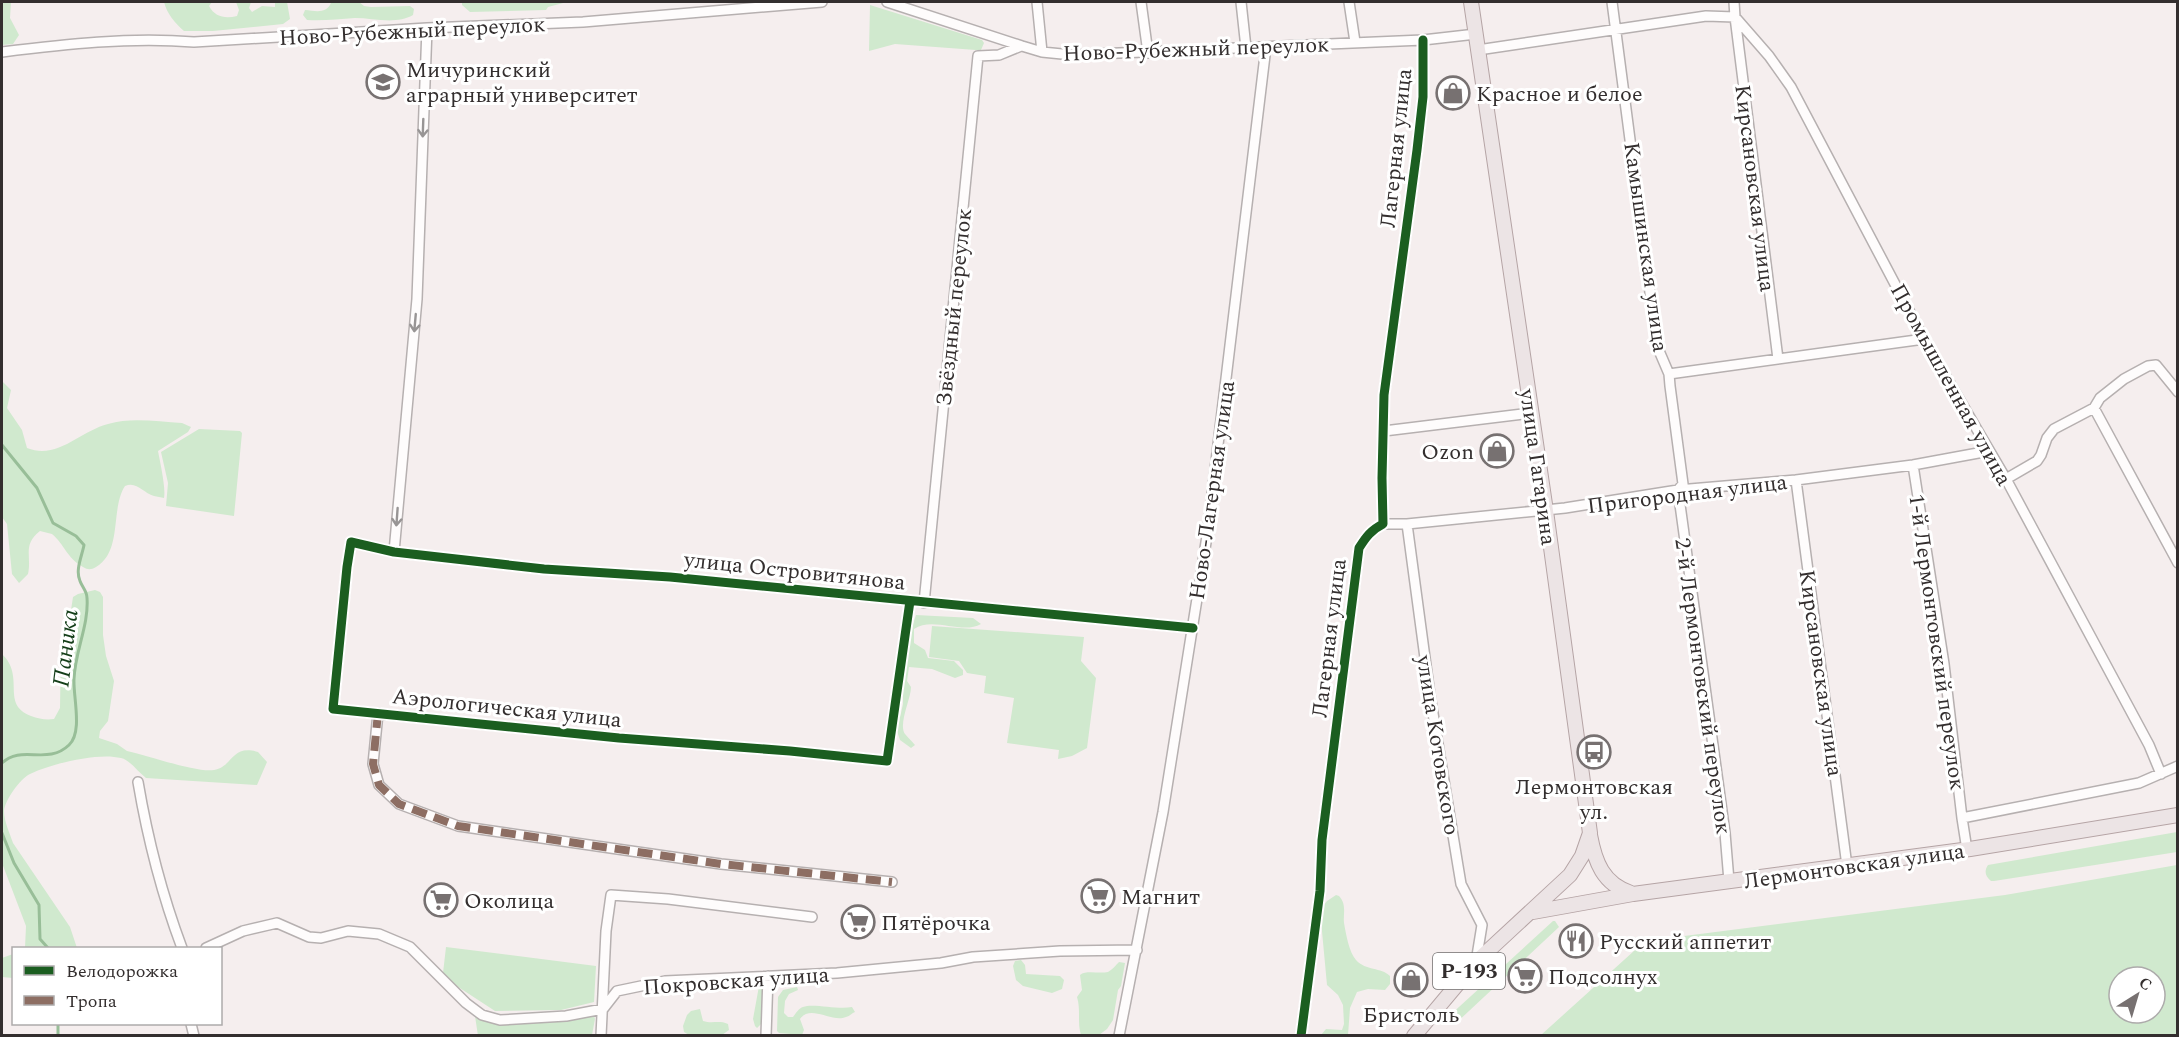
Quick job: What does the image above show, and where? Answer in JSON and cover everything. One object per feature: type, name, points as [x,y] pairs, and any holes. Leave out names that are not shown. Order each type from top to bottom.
[{"type":"main road","name":"улица Гагарина","points":[[1471,2],[1532,413],[1590,833],[1582,856],[1570,875],[1531,912]]},
{"type":"main road","name":"Лермонтовская улица","points":[[1531,912],[1634,894],[1967,850],[2178,815]]},
{"type":"main road","points":[[1590,833],[1593,854],[1603,874],[1621,890],[1634,894]]},
{"type":"main road","name":"Р-193","points":[[1414,1035],[1476,962],[1531,912]]},
{"type":"street","name":"Ново-Рубежный переулок","points":[[2,52],[79,42],[159,39],[195,42],[427,28],[584,22],[740,5],[822,2]]},
{"type":"street","name":"Ново-Рубежный переулок","points":[[887,2],[909,5],[1042,52],[1072,55],[1423,40],[1476,34]]},
{"type":"street","points":[[1037,2],[1042,52]]},
{"type":"street","points":[[1141,2],[1148,53]]},
{"type":"street","points":[[1241,2],[1246,48]]},
{"type":"street","points":[[1349,2],[1355,42]]},
{"type":"street","name":"Камышинская улица","points":[[1612,2],[1657,346],[1669,374],[1683,484],[1678,490]]},
{"type":"street","points":[[1478,50],[1706,16],[1735,17],[1734,2]]},
{"type":"street","name":"Промышленная улица","points":[[1735,17],[1769,56],[1791,87],[1924,339],[2006,479],[2144,735],[2161,774]]},
{"type":"street","name":"Кирсановская улица","points":[[1735,17],[1778,359]]},
{"type":"street","points":[[394,552],[417,299],[427,28]]},
{"type":"street","name":"Лагерная улица","points":[[1301,1035],[1320,891],[1322,840],[1359,548],[1374,528],[1383,524],[1384,395],[1421,118],[1423,40]]},
{"type":"street","name":"Звёздный переулок","points":[[924,603],[978,56],[999,55],[1022,46]]},
{"type":"street","name":"Ново-Лагерная улица","points":[[1119,1035],[1164,812],[1207,536],[1266,47]]},
{"type":"street","points":[[1669,374],[1924,339]]},
{"type":"street","points":[[2006,479],[2037,461],[2047,438],[2054,429],[2094,408],[2100,398],[2124,379],[2148,366],[2156,366],[2178,392]]},
{"type":"street","points":[[2094,408],[2178,563]]},
{"type":"street","points":[[1384,431],[1532,413]]},
{"type":"street","name":"Пригородная улица","points":[[1383,524],[1407,524],[1546,511],[1678,490],[1796,480],[1912,465],[1989,451]]},
{"type":"street","name":"1-й Лермонтовский переулок","points":[[1912,465],[1944,664],[1967,850]]},
{"type":"street","name":"Кирсановская улица","points":[[1796,480],[1847,866]]},
{"type":"street","name":"2-й Лермонтовский переулок","points":[[1678,490],[1725,833],[1729,881]]},
{"type":"street","name":"улица Котовского","points":[[1407,524],[1430,695],[1460,875],[1470,904],[1482,925],[1476,962]]},
{"type":"street","name":"Аэрологическая улица","points":[[394,552],[351,542],[333,709],[619,738],[887,761],[910,602]]},
{"type":"street","name":"улица Островитянова","points":[[394,552],[544,569],[670,577],[1192,628]]},
{"type":"street","points":[[378,713],[373,764],[379,784],[399,804],[458,826],[721,864],[892,882]]},
{"type":"street","points":[[1962,818],[2139,783],[2178,766]]},
{"type":"street","points":[[138,782],[146,829],[162,895],[182,947]]},
{"type":"street","points":[[601,1035],[606,931],[612,895],[668,899],[812,917]]},
{"type":"street","points":[[208,947],[243,931],[277,923],[309,937],[321,938],[348,931],[379,934],[410,947],[466,1003],[482,1015],[500,1020],[566,1016],[603,1009]]},
{"type":"street","name":"Покровская улица","points":[[603,1009],[617,991],[664,981],[837,973],[941,963],[973,957],[1049,952],[1137,950]]},
{"type":"street","points":[[766,1035],[768,976]]},
{"type":"green space","points":[[2,2],[11,2],[10,18],[19,35],[13,44],[2,45]]},
{"type":"green space","points":[[164,2],[212,2],[209,6],[214,13],[228,17],[237,16],[239,10],[236,2],[251,2],[249,8],[252,12],[262,6],[275,7],[275,2],[287,2],[290,19],[283,24],[213,31],[184,31],[172,18]]},
{"type":"green space","points":[[330,2],[359,2],[371,7],[410,6],[414,9],[413,15],[399,20],[355,18],[307,20],[303,15],[305,10],[326,9]]},
{"type":"green space","points":[[462,2],[567,2],[548,7],[546,10],[470,12],[462,5]]},
{"type":"green space","points":[[870,5],[982,40],[984,43],[981,50],[895,44],[869,51]]},
{"type":"green space","points":[[2,381],[11,390],[7,408],[22,430],[27,448],[38,451],[59,448],[98,428],[117,422],[154,421],[182,423],[191,427],[188,432],[158,451],[164,482],[164,498],[150,495],[133,485],[125,486],[118,506],[110,551],[94,568],[86,569],[77,563],[52,534],[40,531],[34,536],[29,546],[28,574],[19,583],[12,574],[7,524],[2,517]]},
{"type":"green space","points":[[199,429],[240,431],[242,433],[234,516],[166,506],[168,483],[161,452]]},
{"type":"green space","points":[[95,590],[103,597],[103,635],[106,656],[114,681],[108,721],[100,731],[99,738],[117,744],[127,751],[196,769],[220,768],[237,753],[249,750],[258,752],[267,762],[257,785],[146,778],[128,761],[111,757],[88,758],[62,763],[39,770],[26,777],[7,801],[4,811],[6,823],[13,843],[70,927],[77,947],[25,947],[26,926],[2,863],[2,654],[9,663],[15,697],[22,711],[37,718],[54,719],[60,708],[61,643],[69,623],[73,597]]},
{"type":"green space","points":[[916,615],[973,618],[981,624],[965,628],[930,624],[914,629],[914,643],[925,650],[928,658],[954,661],[963,670],[963,675],[955,678],[932,669],[909,667],[907,681],[911,687],[903,730],[915,745],[911,748],[900,740],[897,731]]},
{"type":"green space","points":[[932,626],[1084,637],[1081,661],[1096,678],[1087,748],[1072,756],[1058,759],[1059,750],[1007,743],[1014,698],[984,693],[986,676],[967,673],[959,661],[929,657]]},
{"type":"green space","points":[[2177,832],[2177,852],[1994,881],[1987,877],[1986,873],[1988,865]]},
{"type":"green space","points":[[2177,865],[2177,1035],[1541,1035],[1645,941],[2005,895]]},
{"type":"green space","points":[[1336,895],[1343,903],[1344,923],[1354,957],[1364,966],[1390,976],[1390,984],[1385,990],[1368,989],[1357,992],[1350,1008],[1348,1035],[1321,1035],[1326,1029],[1342,1030],[1344,1024],[1343,1005],[1338,995],[1327,985],[1320,910]]},
{"type":"green space","points":[[1553,921],[1559,927],[1454,1025],[1447,1024],[1448,1017]]},
{"type":"green space","points":[[446,947],[596,966],[594,1002],[561,1010],[495,1011],[446,979],[443,973]]},
{"type":"green space","points":[[12,954],[12,978],[2,977],[2,958]]},
{"type":"green space","points":[[1021,960],[1025,965],[1026,974],[1060,976],[1064,980],[1062,989],[1052,993],[1023,986],[1016,980],[1013,966],[1015,961]]},
{"type":"green space","points":[[1119,962],[1125,963],[1113,1020],[1099,1035],[1081,1035],[1077,997],[1082,990],[1080,975],[1108,972]]},
{"type":"green space","points":[[759,986],[763,989],[763,1022],[757,1028],[753,1019]]},
{"type":"green space","points":[[797,987],[798,990],[789,994],[785,1001],[784,1013],[788,1017],[793,1017],[800,1008],[807,1006],[852,1007],[855,1012],[840,1018],[810,1013],[800,1019],[804,1030],[802,1035],[779,1033],[777,1031],[778,997],[783,990]]},
{"type":"green space","points":[[700,1009],[703,1021],[728,1024],[729,1030],[722,1035],[689,1035],[684,1032],[683,1026],[687,1015],[691,1011]]},
{"type":"green space","points":[[475,1016],[492,1023],[504,1024],[591,1016],[595,1019],[592,1035],[478,1036]]},
{"type":"waterway","name":"Паника","points":[[2,445],[37,488],[53,523],[76,536],[84,545],[78,572],[87,596],[84,628],[75,669],[76,732],[73,739],[61,751],[43,755],[18,755],[2,763]]},
{"type":"waterway","name":"Паника","points":[[2,833],[14,863],[39,905],[40,939],[47,947]]},
{"type":"waterway","name":"Паника","points":[[58,1025],[58,1036]]},
{"type":"marked path","points":[[378,713],[373,764],[379,785],[399,804],[458,826],[721,864],[892,882]]},
{"type":"cycle path","points":[[1301,1036],[1320,891],[1322,840],[1359,548],[1369,534],[1383,524],[1384,395],[1423,97],[1423,40]]},
{"type":"cycle path","points":[[910,601],[887,761],[619,738],[333,709],[351,542],[394,552],[544,569],[670,577],[1193,628]]},
{"type":"place","name":"Мичуринский аграрный университет","points":[[383,82]]},
{"type":"place","name":"Красное и белое","points":[[1453,93]]},
{"type":"place","name":"Ozon","points":[[1497,451]]},
{"type":"place","name":"Лермонтовская ул.","points":[[1594,752]]},
{"type":"place","name":"Магнит","points":[[1098,896]]},
{"type":"place","name":"Околица","points":[[441,900]]},
{"type":"place","name":"Пятёрочка","points":[[858,922]]},
{"type":"place","name":"Русский аппетит","points":[[1576,941]]},
{"type":"place","name":"Подсолнух","points":[[1525,976]]},
{"type":"place","name":"Бристоль","points":[[1411,980]]}]
